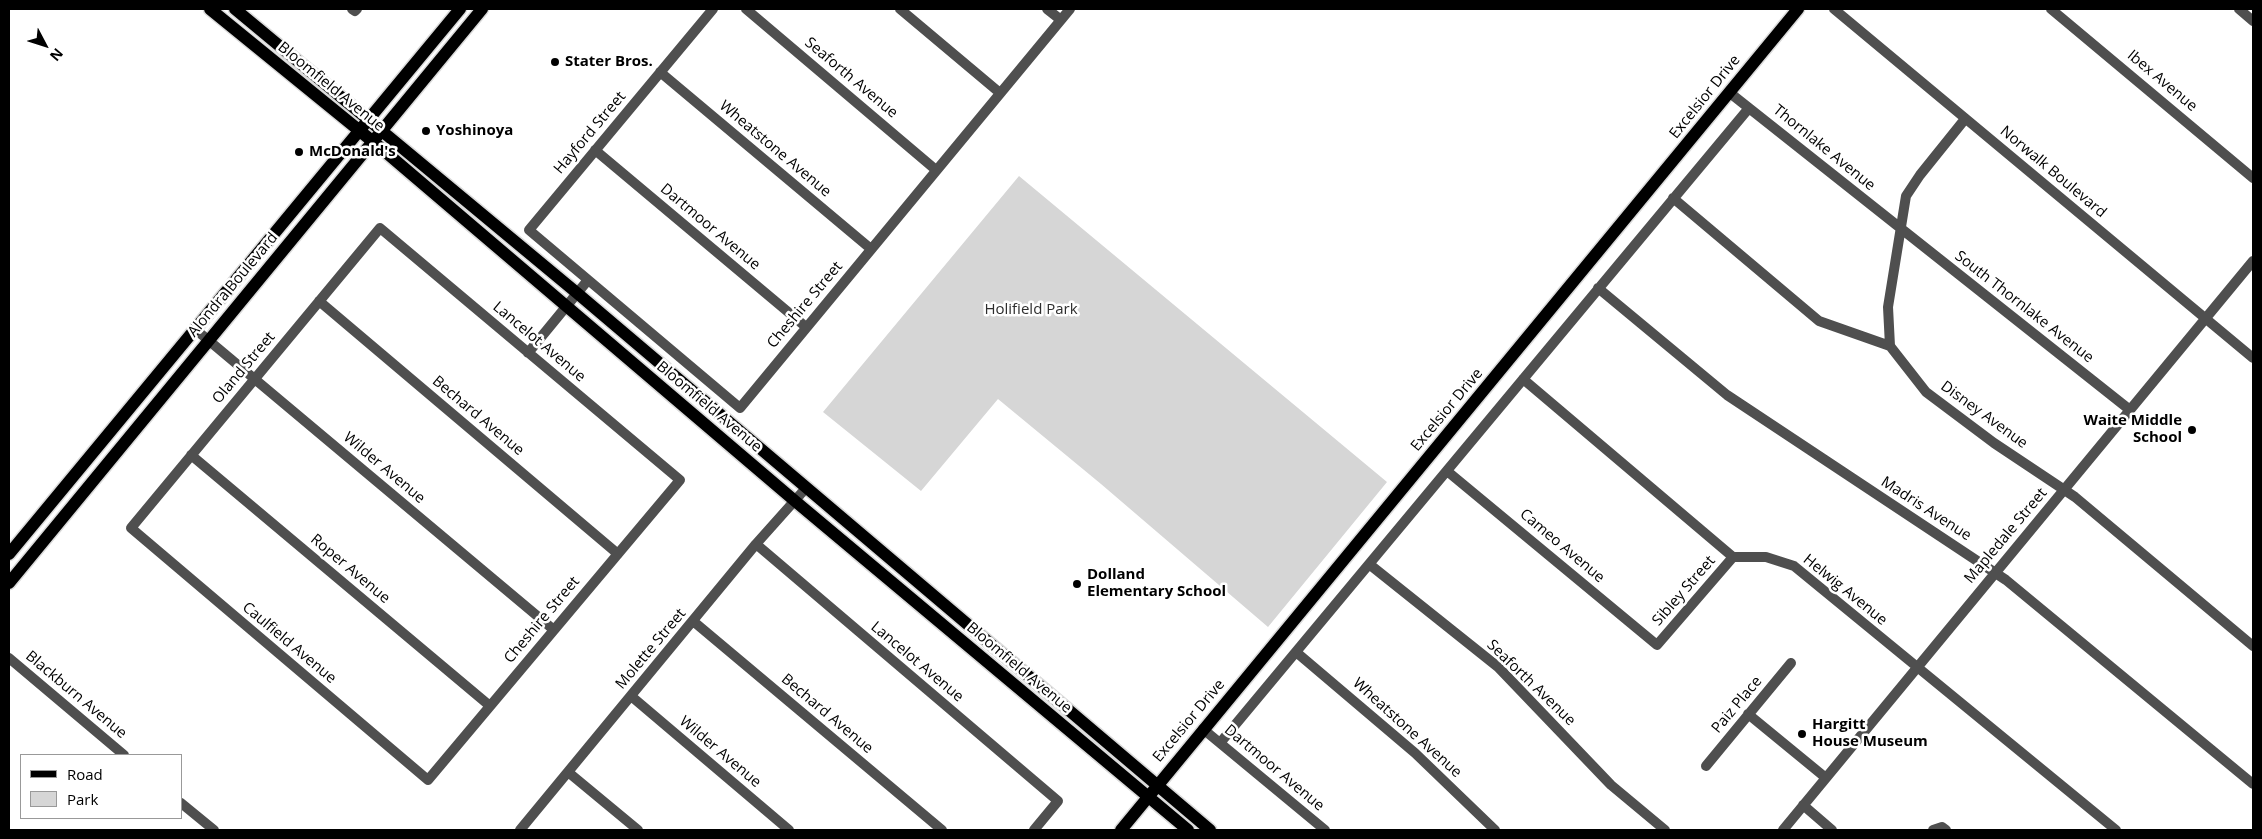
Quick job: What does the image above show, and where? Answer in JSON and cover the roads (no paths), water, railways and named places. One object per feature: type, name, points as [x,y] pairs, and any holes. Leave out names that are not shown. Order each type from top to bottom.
[{"type":"main road","name":"Bloomfield Avenue","points":[[210,9],[359,131],[794,501],[1188,830]]},
{"type":"main road","name":"Bloomfield Avenue","points":[[235,9],[577,293],[1210,830]]},
{"type":"main road","name":"Alondra Boulevard","points":[[9,554],[460,9]]},
{"type":"main road","name":"Excelsior Drive","points":[[1121,830],[1798,9]]},
{"type":"main road","name":"Alondra Boulevard","points":[[9,583],[382,130],[476,11]]},
{"type":"main road","points":[[463,219],[474,207]]},
{"type":"street","name":"Hayford Street","points":[[529,230],[713,9]]},
{"type":"street","name":"Seaforth Avenue","points":[[746,9],[936,170]]},
{"type":"street","points":[[900,9],[1000,93]]},
{"type":"street","points":[[1047,9],[1061,20]]},
{"type":"street","name":"Cheshire Street","points":[[529,230],[740,408],[1070,9]]},
{"type":"street","name":"Norwalk Boulevard","points":[[1834,9],[2253,358]]},
{"type":"street","name":"Ibex Avenue","points":[[2051,9],[2253,178]]},
{"type":"street","points":[[2239,9],[2253,21]]},
{"type":"street","name":"Wheatstone Avenue","points":[[660,72],[871,249]]},
{"type":"street","name":"Thornlake Avenue","points":[[1730,92],[1900,228]]},
{"type":"street","points":[[1220,743],[1749,108]]},
{"type":"street","points":[[1673,198],[1819,321],[1890,346],[1888,307],[1906,196],[1920,175],[1965,119]]},
{"type":"street","name":"Dartmoor Avenue","points":[[595,150],[806,327]]},
{"type":"street","name":"Oland Street","points":[[130,528],[380,228]]},
{"type":"street","name":"Lancelot Avenue","points":[[380,228],[680,480]]},
{"type":"street","name":"South Thornlake Avenue","points":[[1900,228],[2130,410]]},
{"type":"street","name":"Mapledale Street","points":[[1783,830],[2253,261]]},
{"type":"street","points":[[528,353],[588,280]]},
{"type":"street","name":"Madris Avenue","points":[[1598,288],[1727,395],[1996,572],[2253,784]]},
{"type":"street","name":"Bechard Avenue","points":[[319,301],[618,554]]},
{"type":"street","name":"Wilder Avenue","points":[[195,329],[554,630]]},
{"type":"street","name":"Disney Avenue","points":[[1890,346],[1926,392],[1994,443],[2064,489],[2253,646]]},
{"type":"street","points":[[1523,379],[1733,557]]},
{"type":"street","name":"Roper Avenue","points":[[192,455],[490,706]]},
{"type":"street","name":"Cameo Avenue","points":[[1447,471],[1657,645]]},
{"type":"street","name":"Cheshire Street","points":[[428,780],[680,480]]},
{"type":"street","name":"Molette Street","points":[[520,830],[756,544],[806,488]]},
{"type":"street","name":"Caulfield Avenue","points":[[130,528],[428,780]]},
{"type":"street","name":"Lancelot Avenue","points":[[756,544],[1058,802],[1034,830]]},
{"type":"street","name":"Sibley Street","points":[[1657,645],[1733,557]]},
{"type":"street","name":"Helwig Avenue","points":[[1733,557],[1766,557],[1794,566],[2116,830]]},
{"type":"street","name":"Seaforth Avenue","points":[[1369,564],[1498,667],[1611,784],[1665,830]]},
{"type":"street","name":"Bechard Avenue","points":[[693,621],[942,830]]},
{"type":"street","name":"Wheatstone Avenue","points":[[1296,652],[1415,753],[1495,830]]},
{"type":"street","name":"Blackburn Avenue","points":[[9,658],[123,754]]},
{"type":"street","name":"Paiz Place","points":[[1706,766],[1791,663]]},
{"type":"street","name":"Wilder Avenue","points":[[631,696],[789,830]]},
{"type":"street","points":[[1748,714],[1826,778]]},
{"type":"street","name":"Dartmoor Avenue","points":[[1203,729],[1325,830]]},
{"type":"street","points":[[568,772],[638,830]]},
{"type":"street","points":[[182,804],[214,830]]},
{"type":"street","points":[[1803,805],[1832,830]]},
{"type":"street","points":[[1933,830],[1942,828],[1946,830]]},
{"type":"place","name":"Stater Bros.","points":[[555,62]]},
{"type":"place","name":"Yoshinoya","points":[[426,131]]},
{"type":"place","name":"McDonald's","points":[[299,152]]},
{"type":"place","name":"Waite Middle School","points":[[2192,430]]},
{"type":"place","name":"Dolland Elementary School","points":[[1077,584]]},
{"type":"place","name":"Hargitt House Museum","points":[[1802,734]]},
{"type":"park label","name":"Holifield Park","points":[[1031,310]]}]
